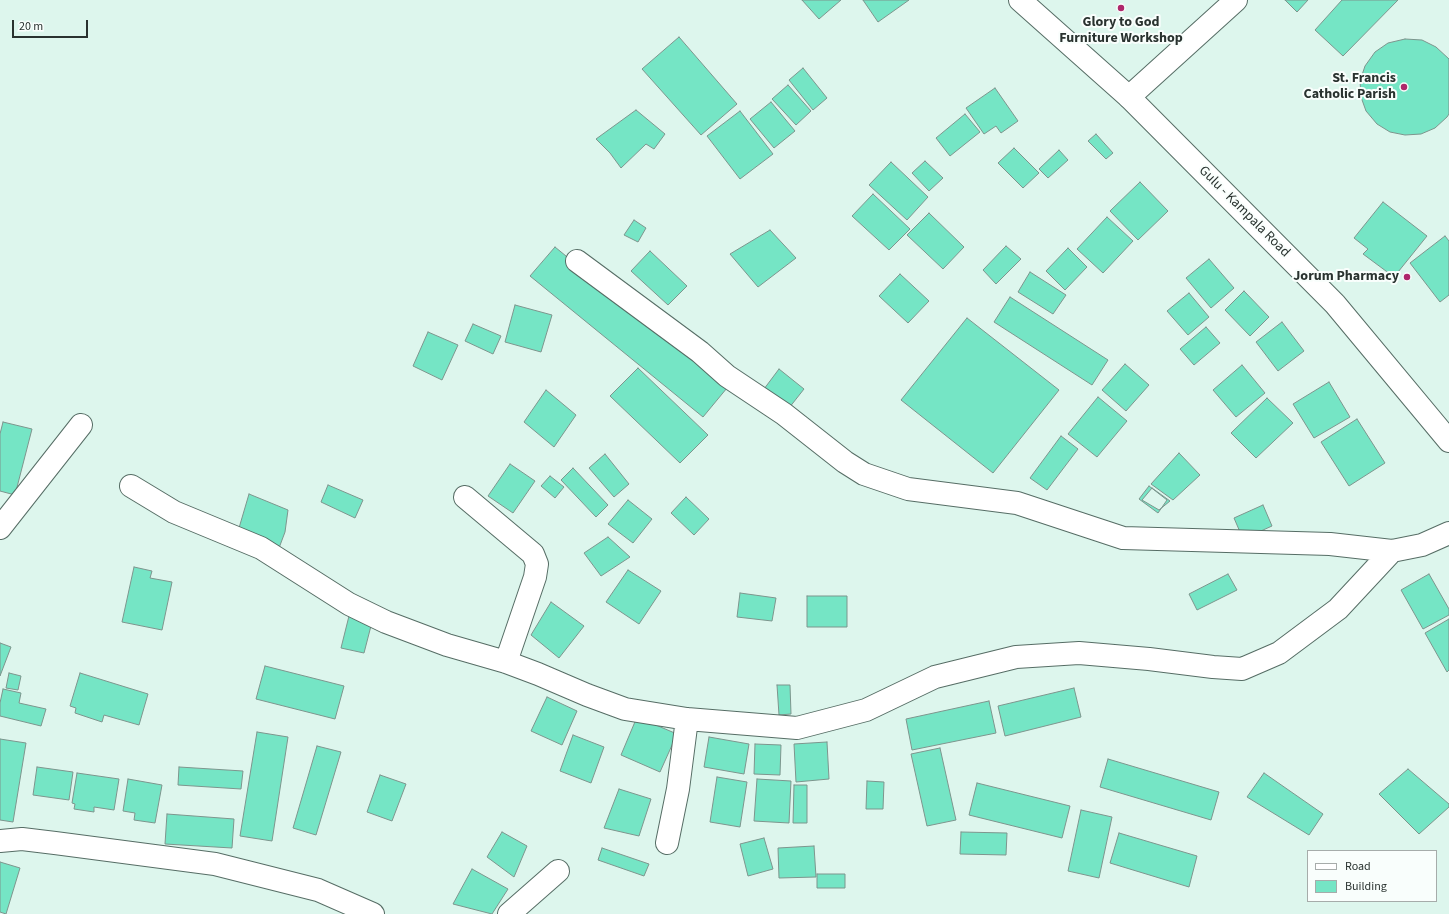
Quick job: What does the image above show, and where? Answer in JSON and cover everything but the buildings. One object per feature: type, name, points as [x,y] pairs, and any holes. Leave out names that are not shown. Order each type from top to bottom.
[{"type":"street","name":"Gulu - Kampala Road","points":[[1020,0],[1129,96],[1335,304],[1448,437]]},
{"type":"street","points":[[1129,96],[1236,0]]},
{"type":"street","points":[[577,261],[700,352],[727,376],[784,414],[845,462],[864,474],[908,489],[1017,503],[1123,538],[1330,544],[1392,551],[1422,545],[1449,533]]},
{"type":"street","points":[[0,528],[81,424]]},
{"type":"street","points":[[131,486],[174,512],[261,548],[349,604],[386,622],[447,645],[506,662],[625,709],[687,719],[797,728],[866,710],[935,677],[1016,657],[1079,653],[1242,669],[1279,653],[1338,609],[1392,551]]},
{"type":"street","points":[[465,497],[533,554],[537,564],[535,577],[506,662]]},
{"type":"street","points":[[667,843],[678,789],[687,719]]},
{"type":"street","points":[[0,841],[22,839],[215,864],[318,890],[373,914]]},
{"type":"street","points":[[509,914],[558,871]]},
{"type":"place","name":"Glory to God Furniture Workshop","points":[[1121,8]]},
{"type":"place","name":"St. Francis Catholic Parish","points":[[1404,87]]},
{"type":"place","name":"Jorum Pharmacy","points":[[1407,277]]}]
